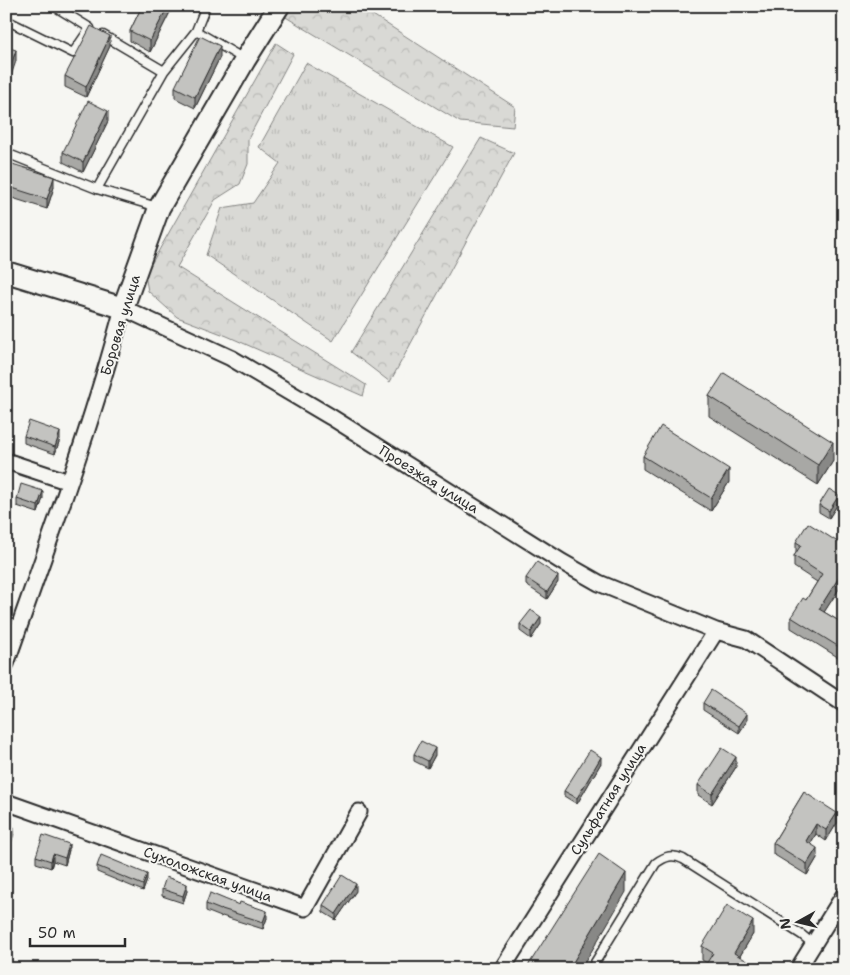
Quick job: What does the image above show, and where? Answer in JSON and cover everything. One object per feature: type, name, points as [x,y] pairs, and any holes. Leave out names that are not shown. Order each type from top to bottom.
[{"type":"street","name":"Боровая улица","points":[[6,664],[9,647],[69,482],[111,354],[123,308],[159,208],[279,6]]},
{"type":"street","name":"Проезжая улица","points":[[6,272],[123,308],[231,358],[331,417],[562,562],[599,583],[716,631],[746,639],[844,704]]},
{"type":"street","points":[[6,461],[69,482]]},
{"type":"street","name":"Сульфатная улица","points":[[502,969],[716,631]]},
{"type":"street","name":"Сухоложская улица","points":[[6,802],[305,908],[359,812]]},
{"type":"street","points":[[798,969],[844,895]]},
{"type":"lane","points":[[54,6],[164,71]]},
{"type":"lane","points":[[97,189],[164,71],[196,31],[206,6]]},
{"type":"lane","points":[[6,20],[73,53],[90,28]]},
{"type":"lane","points":[[196,31],[246,60]]},
{"type":"lane","points":[[6,153],[97,189],[159,208]]},
{"type":"lane","points":[[591,969],[656,863],[667,856],[675,855],[802,935],[813,944]]},
{"type":"green space","points":[[290,6],[359,6],[515,107],[513,127],[460,122],[284,16]]},
{"type":"green space","points":[[276,43],[293,54],[248,139],[248,164],[240,184],[215,200],[177,267],[366,385],[363,396],[227,336],[177,317],[148,291],[145,275]]},
{"type":"green space","points":[[306,63],[453,147],[333,341],[206,255],[222,208],[253,203],[280,163],[259,147]]},
{"type":"green space","points":[[481,138],[514,153],[390,382],[351,352]]},
{"type":"building","points":[[142,6],[168,6],[150,41],[130,31]]},
{"type":"building","points":[[91,26],[110,36],[86,87],[65,76]]},
{"type":"building","points":[[200,36],[220,46],[195,97],[175,87]]},
{"type":"building","points":[[6,47],[16,50],[6,79]]},
{"type":"building","points":[[88,101],[108,111],[83,162],[63,152]]},
{"type":"building","points":[[6,162],[54,177],[47,199],[6,186]]},
{"type":"building","points":[[724,373],[833,442],[818,465],[709,396]]},
{"type":"building","points":[[29,421],[60,432],[55,447],[24,436]]},
{"type":"building","points":[[661,426],[729,469],[711,498],[643,456]]},
{"type":"building","points":[[21,484],[43,491],[38,506],[17,499]]},
{"type":"building","points":[[829,489],[839,495],[829,511],[819,505]]},
{"type":"building","points":[[808,523],[844,546],[844,576],[841,574],[819,609],[844,624],[844,650],[791,617],[803,598],[806,600],[822,574],[794,556],[801,545],[796,542]]},
{"type":"building","points":[[537,562],[558,576],[547,592],[526,578]]},
{"type":"building","points":[[531,610],[541,617],[531,632],[520,624]]},
{"type":"building","points":[[711,690],[747,714],[739,726],[703,703]]},
{"type":"building","points":[[421,741],[435,748],[428,761],[414,754]]},
{"type":"building","points":[[722,748],[736,757],[712,794],[698,785]]},
{"type":"building","points":[[590,750],[601,757],[577,798],[564,791]]},
{"type":"building","points":[[804,792],[837,813],[826,830],[816,824],[806,841],[817,848],[807,864],[773,843]]},
{"type":"building","points":[[6,824],[14,827],[10,840],[6,839]]},
{"type":"building","points":[[43,835],[69,844],[65,858],[53,854],[51,861],[36,856]]},
{"type":"building","points":[[599,854],[626,873],[569,969],[526,969]]},
{"type":"building","points":[[101,855],[147,874],[143,885],[97,866]]},
{"type":"building","points":[[342,875],[356,884],[336,914],[323,905]]},
{"type":"building","points":[[166,877],[187,884],[183,896],[162,889]]},
{"type":"building","points":[[210,893],[239,905],[240,902],[267,911],[263,922],[206,904]]},
{"type":"building","points":[[727,905],[753,921],[734,953],[749,962],[745,969],[703,969],[713,953],[702,946]]}]
